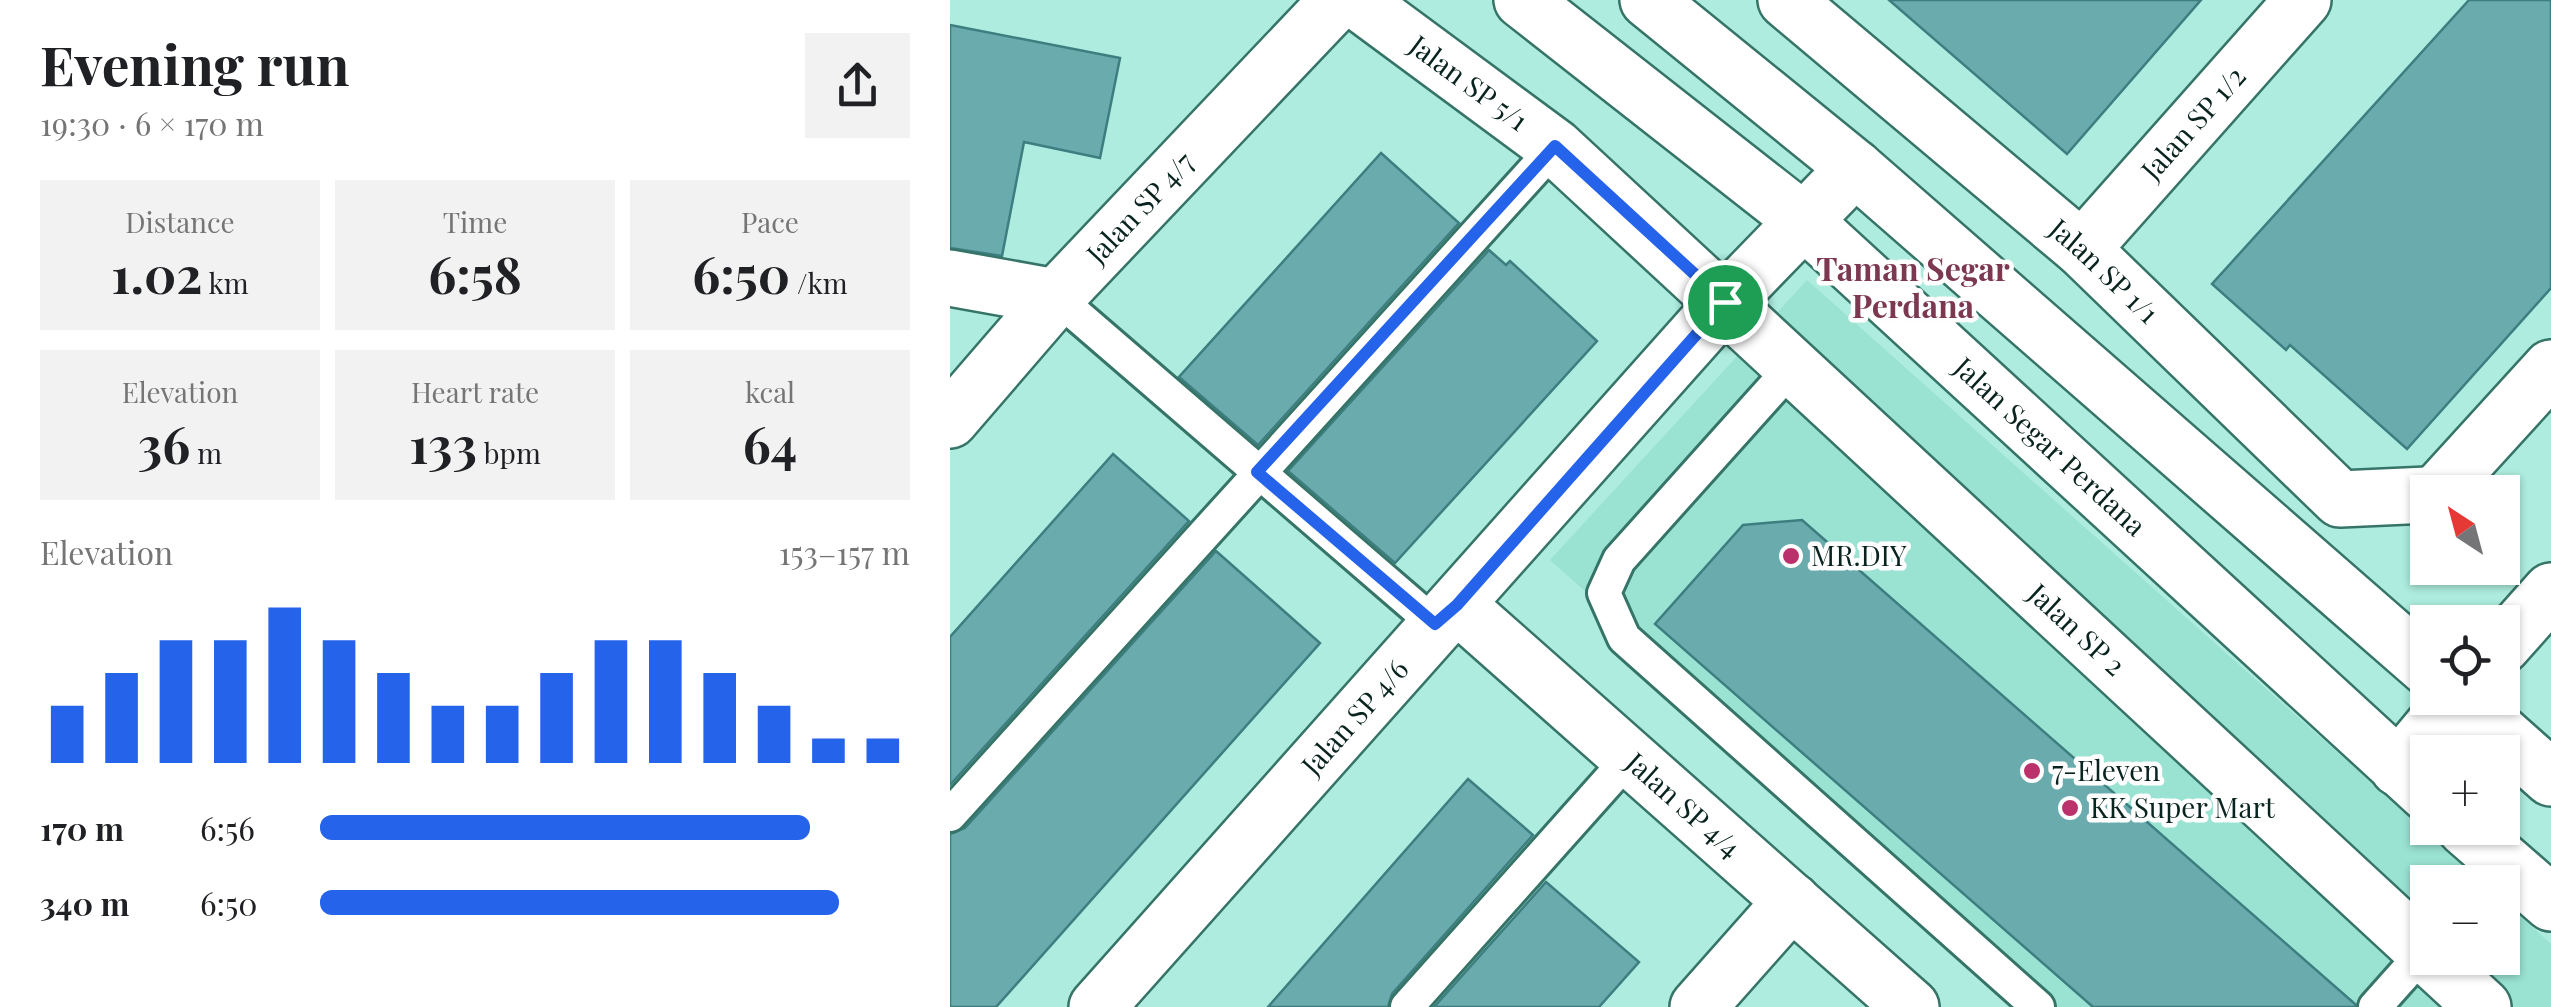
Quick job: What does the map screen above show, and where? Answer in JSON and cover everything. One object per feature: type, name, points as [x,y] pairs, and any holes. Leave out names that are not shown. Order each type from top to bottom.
[{"type":"street","name":"Jalan SP 4/7","points":[[950,420],[1056,297],[1338,0]]},
{"type":"street","name":"Jalan SP 5/1","points":[[1356,0],[1555,146],[1666,249],[1708,321]]},
{"type":"street","name":"Jalan Segar Perdana","points":[[1522,0],[1805,222],[2410,778]]},
{"type":"street","points":[[1648,0],[1856,168],[2410,652]]},
{"type":"street","name":"Jalan SP 1/1","points":[[1786,0],[2082,248],[2340,499],[2410,496]]},
{"type":"street","name":"Jalan SP 1/2","points":[[2082,248],[2304,0]]},
{"type":"street","name":"Jalan SP 4/6","points":[[1097,1007],[1708,321],[1856,168]]},
{"type":"street","points":[[950,278],[1056,297]]},
{"type":"street","name":"Jalan SP 2","points":[[1708,321],[1793,366],[2410,939]]},
{"type":"street","points":[[2453,475],[2551,368]]},
{"type":"street","points":[[2520,626],[2551,591]]},
{"type":"street","name":"Jalan SP 4/4","points":[[1446,614],[1629,758],[1910,1007]]},
{"type":"street","points":[[2479,715],[2551,778]]},
{"type":"street","points":[[2485,845],[2551,903]]},
{"type":"street","points":[[1698,1007],[1792,902]]},
{"type":"street","name":"Jalan SP 2","points":[[2449,975],[2483,1007]]},
{"type":"lane","points":[[950,815],[1555,146]]},
{"type":"lane","points":[[1056,297],[1257,472],[1446,614]]},
{"type":"lane","points":[[1793,366],[1620,560],[1604,593],[1624,638],[2038,1007]]},
{"type":"lane","points":[[1408,1007],[1629,758]]},
{"type":"lane","points":[[2375,1007],[2410,972]]},
{"type":"shaded area","points":[[1807,280],[2410,817],[2410,845],[2441,845],[2464,865],[2410,865],[2410,975],[2520,975],[2520,916],[2551,944],[2551,1007],[2050,1007],[1550,560]]},
{"type":"building","points":[[1889,0],[2201,0],[2067,154]]},
{"type":"building","points":[[2469,0],[2551,0],[2551,288],[2407,449],[2290,345],[2286,350],[2212,284]]},
{"type":"building","points":[[950,25],[1120,58],[1100,158],[1024,142],[1002,256],[950,248]]},
{"type":"building","points":[[1381,153],[1459,223],[1258,445],[1179,377]]},
{"type":"building","points":[[1489,250],[1506,265],[1510,261],[1597,341],[1395,563],[1288,471]]},
{"type":"building","points":[[1113,454],[1189,521],[950,785],[950,637]]},
{"type":"building","points":[[1802,520],[2356,1007],[2093,1007],[1655,624],[1743,525]]},
{"type":"building","points":[[1216,551],[1320,643],[996,1007],[950,1007],[950,834],[965,828]]},
{"type":"building","points":[[1468,779],[1533,835],[1392,994],[1388,1007],[1268,1007]]},
{"type":"building","points":[[1546,882],[1639,962],[1599,1007],[1434,1007]]},
{"type":"place","name":"MR.DIY","points":[[1791,556]]},
{"type":"place","name":"7-Eleven","points":[[2032,771]]},
{"type":"place","name":"KK Super Mart","points":[[2070,808]]},
{"type":"district","name":"Taman Segar Perdana","points":[[1913,288]]},
{"type":"route","points":[[1555,146],[1725,302],[1457,605],[1435,624],[1257,472],[1555,146]]}]
